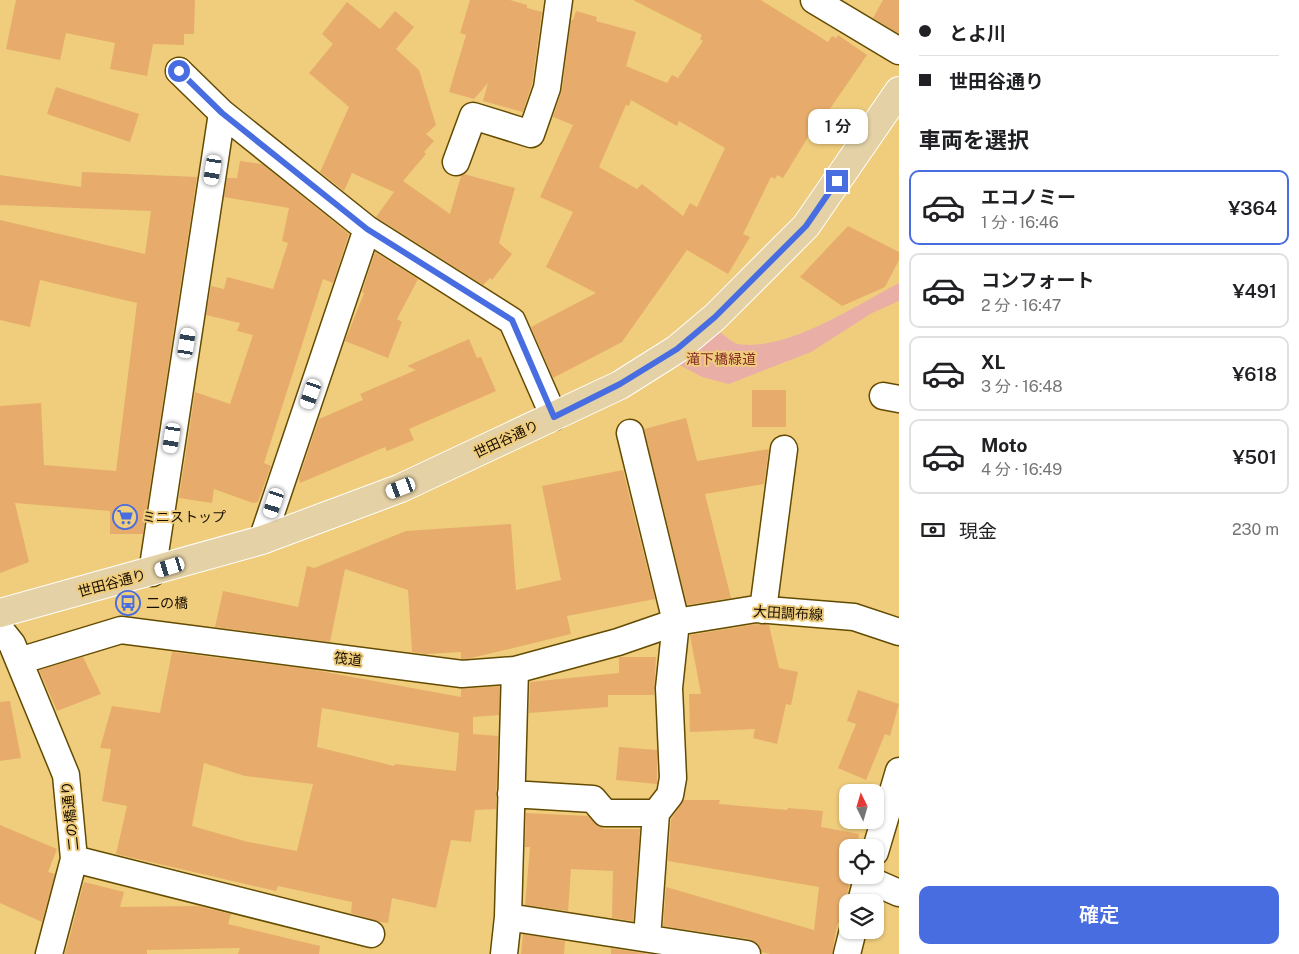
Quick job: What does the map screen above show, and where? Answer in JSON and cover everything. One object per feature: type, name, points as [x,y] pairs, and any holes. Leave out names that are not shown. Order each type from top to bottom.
[{"type":"main road","name":"世田谷通り","points":[[0,613],[152,573],[262,540],[401,488],[554,417],[653,365],[677,349],[715,317],[806,226],[899,91]]},
{"type":"street","points":[[456,162],[473,116],[531,134],[547,88],[560,0]]},
{"type":"street","points":[[814,0],[899,51]]},
{"type":"street","points":[[179,71],[222,113],[367,229],[512,320],[554,417]]},
{"type":"street","points":[[152,573],[222,113]]},
{"type":"street","points":[[262,540],[367,229]]},
{"type":"street","points":[[630,433],[676,622],[669,688],[673,778],[670,795],[656,813],[647,938]]},
{"type":"street","points":[[763,610],[784,449]]},
{"type":"street","name":"大田調布線","points":[[676,622],[763,610],[854,617],[899,632]]},
{"type":"street","name":"筏道","points":[[19,661],[121,630],[462,674],[515,670],[618,642],[676,622]]},
{"type":"street","name":"二の橋通り","points":[[0,629],[12,644],[66,776],[74,859],[49,954]]},
{"type":"street","points":[[504,954],[508,917],[515,670]]},
{"type":"street","points":[[879,839],[899,771]]},
{"type":"street","points":[[511,794],[593,799],[605,813],[656,813]]},
{"type":"street","points":[[74,859],[371,934]]},
{"type":"street","points":[[865,886],[899,893]]},
{"type":"street","points":[[508,917],[747,954]]},
{"type":"street","points":[[847,954],[851,939]]},
{"type":"green space","name":"滝下橋緑道","points":[[899,283],[899,301],[872,313],[811,352],[729,384],[702,377],[678,364],[719,332],[738,344],[757,345],[777,341],[821,325]]},
{"type":"building","points":[[16,0],[195,0],[194,34],[184,34],[184,45],[153,44],[147,76],[110,69],[115,43],[66,33],[60,60],[6,49]]},
{"type":"building","points":[[470,0],[510,0],[527,5],[527,8],[542,12],[532,84],[523,112],[483,101],[488,83],[474,99],[449,92],[466,35],[460,33]]},
{"type":"building","points":[[633,0],[761,0],[828,42],[832,36],[836,38],[838,35],[867,55],[827,113],[839,119],[826,143],[810,134],[783,178],[777,175],[775,179],[771,177],[743,234],[750,237],[728,274],[687,250],[622,342],[553,378],[531,327],[596,293],[546,267],[573,212],[540,197],[573,125],[553,117],[562,90],[571,20],[573,20],[576,11],[597,17],[596,21],[636,32],[626,66],[667,83],[672,75],[678,78],[703,41],[700,39],[702,35]],"holes":[[[631,100],[677,126],[679,121],[725,148],[697,207],[690,203],[683,216],[642,184],[637,189],[599,167],[626,105],[629,106]]]},
{"type":"building","points":[[883,0],[899,0],[899,34],[873,18]]},
{"type":"building","points":[[347,2],[380,29],[395,11],[414,27],[396,49],[419,70],[436,125],[426,134],[434,141],[424,152],[426,154],[403,181],[450,214],[461,176],[464,174],[515,188],[499,243],[512,254],[492,280],[490,278],[483,285],[376,217],[394,192],[352,173],[344,191],[320,172],[349,107],[309,73],[333,44],[322,34]]},
{"type":"building","points":[[56,87],[139,114],[130,142],[47,114]]},
{"type":"building","points":[[240,161],[262,164],[349,234],[333,283],[323,279],[264,463],[271,466],[258,502],[253,503],[214,489],[212,503],[179,498],[195,392],[230,404],[253,335],[237,331],[240,323],[206,315],[211,286],[224,289],[227,277],[273,289],[288,243],[282,241],[289,208],[224,197],[227,178],[237,178]]},
{"type":"building","points":[[82,172],[197,177],[143,534],[110,534],[110,511],[15,503],[29,562],[0,573],[0,406],[41,403],[44,465],[116,471],[137,303],[40,280],[30,327],[0,320],[0,220],[145,254],[151,211],[0,205],[0,175],[81,187]]},
{"type":"building","points":[[848,226],[899,252],[899,260],[885,287],[842,306],[800,277]]},
{"type":"building","points":[[375,252],[418,279],[397,319],[402,322],[388,358],[345,341],[364,293],[362,292]]},
{"type":"building","points":[[469,339],[477,358],[481,357],[496,391],[409,429],[414,440],[387,451],[385,447],[300,483],[299,478],[319,419],[363,400],[360,394],[416,370],[407,366]]},
{"type":"building","points":[[752,390],[786,390],[786,427],[752,427]]},
{"type":"building","points":[[686,418],[697,461],[769,449],[764,484],[705,494],[731,598],[687,605],[644,429]]},
{"type":"building","points":[[623,470],[655,599],[567,616],[571,634],[467,659],[461,659],[461,652],[425,654],[412,652],[408,590],[345,569],[330,642],[215,627],[223,591],[298,607],[307,566],[314,568],[406,531],[511,524],[516,590],[561,580],[542,486]]},
{"type":"building","points":[[757,624],[769,625],[779,668],[798,672],[791,705],[786,704],[777,744],[753,738],[755,729],[690,732],[689,694],[701,694],[690,635]]},
{"type":"building","points":[[172,652],[309,669],[461,697],[461,689],[500,686],[499,715],[473,717],[473,734],[498,736],[496,809],[475,810],[471,842],[451,840],[436,908],[392,898],[388,923],[351,913],[352,902],[278,886],[276,891],[116,854],[127,806],[102,801],[111,749],[100,748],[112,706],[160,713]],"holes":[[[322,708],[459,733],[456,771],[395,764],[394,766],[317,747]],[[204,763],[245,776],[313,784],[297,851],[248,842],[192,826]]]},
{"type":"building","points":[[83,657],[101,694],[57,711],[39,670]]},
{"type":"building","points":[[619,657],[656,657],[654,695],[608,695],[608,707],[529,713],[530,682],[619,673]]},
{"type":"building","points":[[858,690],[899,704],[890,736],[885,734],[866,780],[838,768],[856,724],[847,721]]},
{"type":"building","points":[[10,701],[21,758],[0,761],[0,702]]},
{"type":"building","points":[[619,747],[657,750],[657,784],[616,780]]},
{"type":"building","points":[[684,800],[720,800],[719,804],[823,811],[821,827],[859,834],[858,839],[839,839],[839,884],[849,884],[847,894],[839,894],[839,923],[832,954],[770,954],[761,952],[757,943],[749,939],[663,926],[666,887],[814,930],[819,887],[668,861],[671,819]]},
{"type":"building","points":[[526,813],[588,816],[604,829],[640,829],[633,921],[612,918],[613,871],[571,869],[568,911],[525,905],[530,847],[525,847]]},
{"type":"building","points":[[0,825],[57,849],[48,872],[55,874],[42,922],[0,903]]},
{"type":"building","points":[[84,882],[124,892],[120,907],[198,906],[231,914],[228,924],[320,946],[319,954],[238,954],[240,948],[147,950],[147,954],[65,954]]},
{"type":"building","points":[[523,934],[565,941],[564,954],[521,954]]},
{"type":"building","points":[[611,948],[649,954],[611,954]]},
{"type":"place","name":"ミニストップ","points":[[125,517]]},
{"type":"place","name":"二の橋","points":[[128,603]]},
{"type":"route","points":[[179,71],[222,113],[367,229],[512,320],[554,417],[620,384],[677,349],[715,317],[806,226],[837,181]]}]
